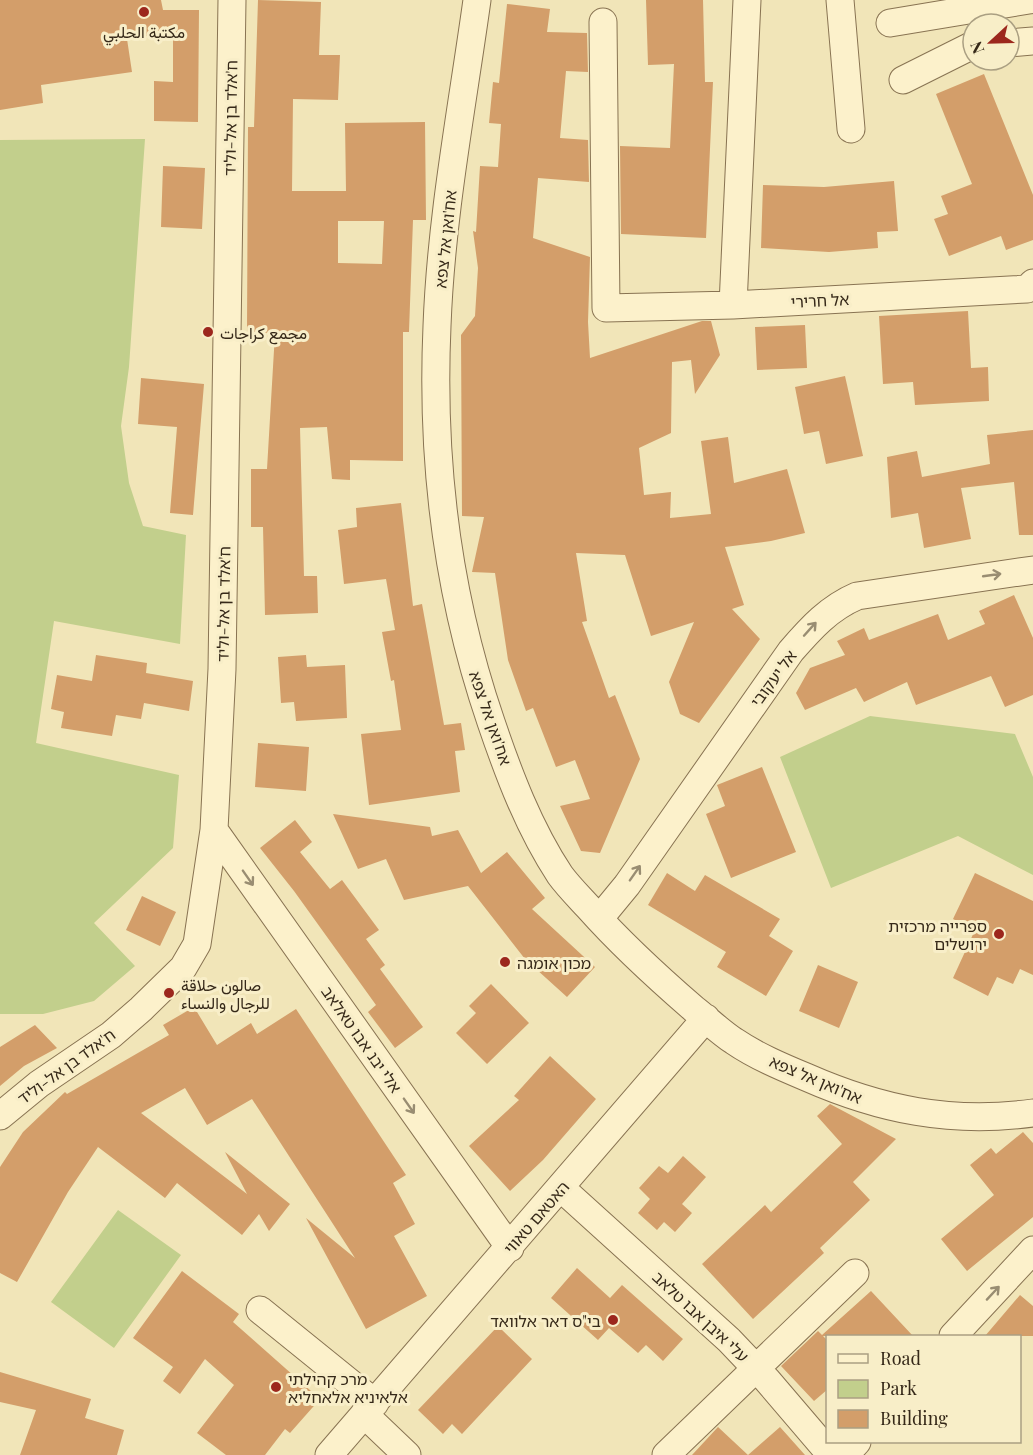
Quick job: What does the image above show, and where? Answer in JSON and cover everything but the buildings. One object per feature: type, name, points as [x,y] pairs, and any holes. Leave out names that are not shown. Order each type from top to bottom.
[{"type":"street","name":"ח'אלד בן אל-וליד","points":[[0,1116],[39,1084],[111,1035],[183,968],[197,944],[214,830],[222,669],[232,0]]},
{"type":"street","name":"אח'ואן אל צפא","points":[[477,0],[445,231],[436,325],[436,422],[439,485],[462,627],[480,690],[528,820],[561,877],[620,942],[734,1041],[785,1069],[841,1093],[900,1111],[966,1118],[1033,1113]]},
{"type":"street","points":[[733,305],[747,0]]},
{"type":"street","points":[[840,0],[851,129]]},
{"type":"street","points":[[890,23],[1029,0]]},
{"type":"street","name":"אל חרירי","points":[[603,22],[606,308],[733,305],[1031,291]]},
{"type":"street","points":[[903,80],[961,51]]},
{"type":"street","name":"אל יעקובי","points":[[599,919],[627,885],[791,651],[818,620],[840,603],[857,596],[1033,570]]},
{"type":"street","name":"אלי יבנ אבו טאלאב","points":[[214,830],[510,1248]]},
{"type":"street","name":"האטאם טאווי","points":[[329,1455],[510,1248],[706,1018]]},
{"type":"street","name":"עלי איבן אבו טלאב","points":[[561,1188],[729,1340],[831,1455]]},
{"type":"street","points":[[955,1335],[1033,1250]]},
{"type":"street","points":[[666,1455],[855,1273]]},
{"type":"street","points":[[260,1310],[370,1408],[407,1455]]},
{"type":"street","points":[[845,1455],[856,1443]]},
{"type":"green space","points":[[145,139],[129,367],[121,426],[129,483],[143,526],[186,535],[180,644],[54,621],[36,743],[179,775],[173,848],[94,923],[135,966],[94,1001],[43,1014],[0,1014],[0,140]]},
{"type":"green space","points":[[870,716],[1015,734],[1033,777],[1033,875],[958,836],[831,888],[780,757]]},
{"type":"green space","points":[[118,1210],[181,1255],[114,1348],[51,1302]]},
{"type":"place","name":"مكتبة الحلبي","points":[[144,12]]},
{"type":"place","name":"مجمع كراجات","points":[[208,332]]},
{"type":"place","name":"ספרייה מרכזית ירושלים","points":[[999,934]]},
{"type":"place","name":"מכון אומגה","points":[[505,962]]},
{"type":"place","name":"صالون حلاقة للرجال والنساء","points":[[169,993]]},
{"type":"place","name":"בי\"ס דאר אלוואד","points":[[613,1320]]},
{"type":"place","name":"מרכ קהילתי אלאיניא אלאחליא","points":[[276,1387]]}]
